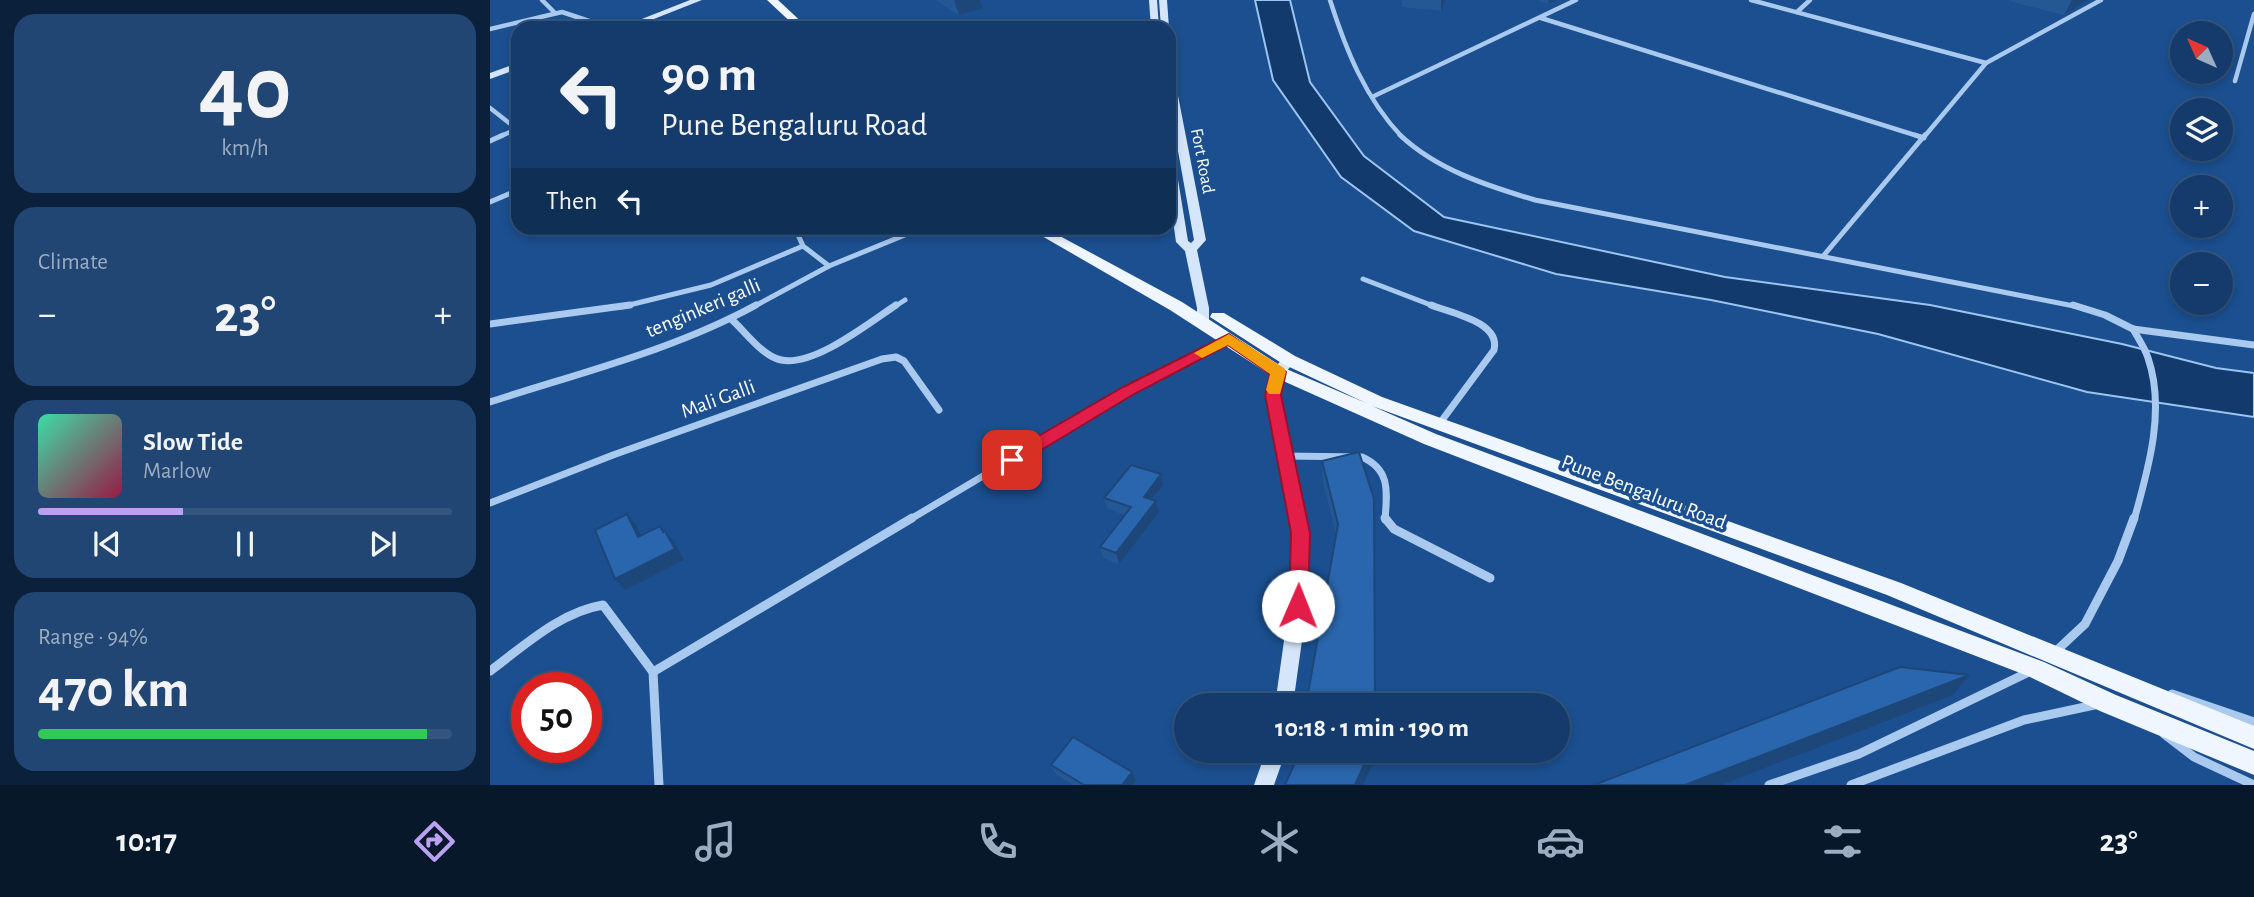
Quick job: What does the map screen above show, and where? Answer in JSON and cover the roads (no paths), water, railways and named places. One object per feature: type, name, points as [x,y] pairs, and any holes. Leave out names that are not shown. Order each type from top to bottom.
[{"type":"main road","points":[[642,21],[698,0]]},
{"type":"main road","points":[[772,0],[795,21]]},
{"type":"main road","points":[[1153,0],[1154,21]]},
{"type":"main road","points":[[1163,0],[1164,21]]},
{"type":"main road","points":[[490,76],[511,68]]},
{"type":"main road","name":"Fort Road","points":[[1176,112],[1200,240],[1191,250]]},
{"type":"main road","name":"Fort Road","points":[[1176,202],[1182,242],[1191,250],[1203,315]]},
{"type":"main road","name":"Pune Bengaluru Road","points":[[1049,235],[1203,315],[1229,338],[1430,439],[2036,669],[2114,701],[2154,722],[2202,730],[2254,763]]},
{"type":"main road","points":[[1068,235],[1283,366],[1894,589],[2053,654],[2202,730],[2254,738]]},
{"type":"main road","points":[[1283,366],[1273,395],[1300,533],[1298,606],[1286,693]]},
{"type":"main road","points":[[1264,785],[1272,763]]},
{"type":"street","points":[[542,0],[554,12]]},
{"type":"street","points":[[1330,0],[1345,50],[1372,97],[1403,138],[1454,170],[1490,187],[1535,200],[2065,303],[2105,315],[2133,329],[2254,345]]},
{"type":"street","points":[[1372,97],[1576,0]]},
{"type":"street","points":[[1751,0],[1986,63]]},
{"type":"street","points":[[1797,12],[1810,0]]},
{"type":"street","points":[[1824,255],[1986,63],[2101,0]]},
{"type":"street","points":[[520,21],[554,12],[568,12],[592,21]]},
{"type":"street","points":[[2235,81],[2254,14]]},
{"type":"street","points":[[1541,18],[1924,138]]},
{"type":"street","points":[[490,29],[511,23]]},
{"type":"street","points":[[490,108],[511,124]]},
{"type":"street","points":[[490,141],[511,131]]},
{"type":"street","points":[[490,202],[511,193]]},
{"type":"street","points":[[798,235],[803,246],[829,266]]},
{"type":"street","name":"tenginkeri galli","points":[[490,402],[657,348],[731,319],[829,266],[905,235]]},
{"type":"street","points":[[490,324],[631,306],[748,272],[803,246]]},
{"type":"street","points":[[1363,279],[1485,326],[1493,333],[1497,341],[1494,350],[1440,423]]},
{"type":"street","points":[[731,319],[773,356],[782,360],[795,360],[826,348],[905,300]]},
{"type":"street","points":[[1769,785],[1859,754],[2036,669],[2084,626],[2119,565],[2156,427],[2154,374],[2144,342],[2133,329]]},
{"type":"street","points":[[653,672],[1128,390],[1229,338]]},
{"type":"street","name":"Mali Galli","points":[[490,503],[613,455],[882,359],[895,358],[904,361],[939,410]]},
{"type":"street","points":[[1284,456],[1362,457],[1374,461],[1386,478],[1385,520],[1394,529],[1490,578]]},
{"type":"street","points":[[490,671],[574,612],[590,605],[603,605],[653,672],[659,785]]},
{"type":"street","points":[[2136,694],[2169,693],[2254,722]]},
{"type":"street","points":[[1851,785],[2024,720],[2114,701]]},
{"type":"street","points":[[2154,722],[2171,743],[2254,785]]},
{"type":"water","points":[[1255,0],[1290,0],[1310,82],[1364,156],[1444,217],[1725,277],[1930,305],[2122,344],[2216,368],[2254,373],[2254,417],[2087,392],[1878,334],[1711,300],[1556,274],[1414,231],[1341,177],[1273,80]]}]
